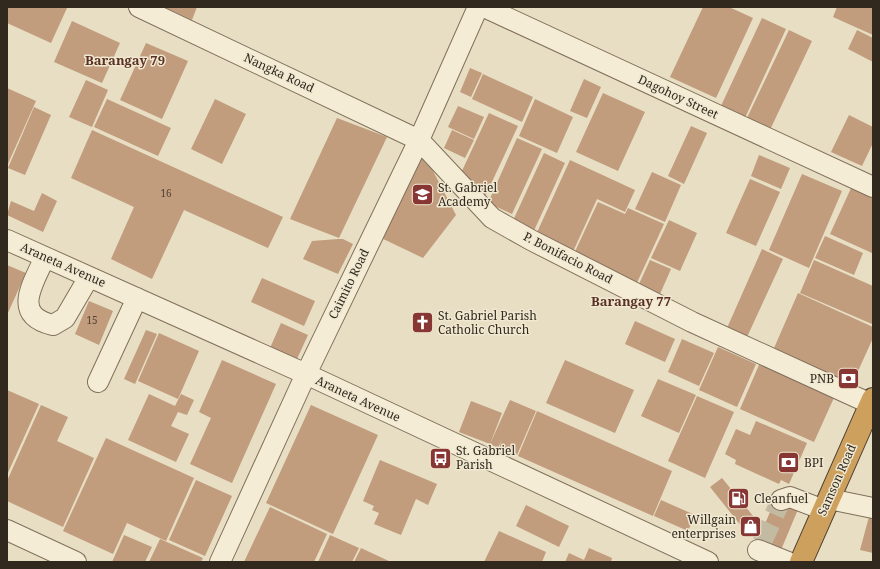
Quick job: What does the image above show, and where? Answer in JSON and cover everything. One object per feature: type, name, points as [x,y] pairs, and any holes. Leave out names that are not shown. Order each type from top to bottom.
[{"type":"highway","name":"Samson Road","points":[[801,562],[872,402]]},
{"type":"street","name":"Nangka Road","points":[[139,7],[419,140]]},
{"type":"street","name":"Caimito Road","points":[[220,562],[306,374],[419,140],[478,7]]},
{"type":"street","name":"Dagohoy Street","points":[[484,7],[873,187]]},
{"type":"street","name":"P. Bonifacio Road","points":[[419,140],[492,218],[692,322],[872,402]]},
{"type":"street","name":"Araneta Avenue","points":[[7,240],[306,374],[708,562]]},
{"type":"street","points":[[45,258],[28,299],[30,311],[41,322],[53,325],[65,318],[89,277]]},
{"type":"street","points":[[98,382],[137,298]]},
{"type":"street","points":[[781,500],[790,497],[826,505],[873,508]]},
{"type":"street","points":[[7,530],[76,562]]},
{"type":"street","points":[[758,551],[788,562]]},
{"type":"building","points":[[8,7],[67,8],[51,43],[7,23]]},
{"type":"building","points":[[164,7],[197,7],[192,20]]},
{"type":"building","points":[[703,7],[729,7],[753,18],[716,98],[670,77]]},
{"type":"building","points":[[837,7],[873,7],[873,35],[833,17]]},
{"type":"building","points":[[762,18],[786,29],[744,120],[720,108]]},
{"type":"building","points":[[72,21],[120,43],[102,83],[54,62]]},
{"type":"building","points":[[789,30],[812,41],[769,132],[746,120]]},
{"type":"building","points":[[857,30],[873,38],[873,62],[848,49]]},
{"type":"building","points":[[146,43],[188,61],[162,119],[120,100]]},
{"type":"building","points":[[470,68],[482,73],[471,97],[460,92]]},
{"type":"building","points":[[483,74],[533,97],[522,122],[472,99]]},
{"type":"building","points":[[584,79],[601,87],[587,118],[570,111]]},
{"type":"building","points":[[86,80],[108,90],[92,127],[69,117]]},
{"type":"building","points":[[7,88],[36,101],[7,166]]},
{"type":"building","points":[[603,93],[645,112],[618,171],[576,152]]},
{"type":"building","points":[[107,99],[171,128],[158,156],[94,127]]},
{"type":"building","points":[[215,99],[246,114],[222,164],[191,149]]},
{"type":"building","points":[[535,99],[573,117],[557,153],[519,136]]},
{"type":"building","points":[[458,106],[484,117],[474,139],[448,127]]},
{"type":"building","points":[[34,107],[51,115],[25,175],[8,168]]},
{"type":"building","points":[[489,113],[518,126],[483,201],[461,173]]},
{"type":"building","points":[[849,115],[873,127],[873,143],[862,166],[831,152]]},
{"type":"building","points":[[337,118],[387,137],[339,238],[290,219]]},
{"type":"building","points":[[691,126],[707,133],[684,184],[668,176]]},
{"type":"building","points":[[92,130],[283,217],[268,248],[184,210],[152,279],[111,259],[134,207],[71,178]]},
{"type":"building","points":[[452,130],[474,140],[465,158],[444,148]]},
{"type":"building","points":[[517,138],[542,149],[512,214],[488,203]]},
{"type":"building","name":"St. Gabriel Academy","points":[[421,148],[456,215],[423,258],[377,236]]},
{"type":"building","points":[[544,153],[565,163],[532,235],[511,225]]},
{"type":"building","points":[[759,155],[790,168],[781,189],[751,176]]},
{"type":"building","points":[[570,160],[635,190],[625,212],[597,199],[571,256],[534,239]]},
{"type":"building","points":[[652,172],[681,185],[665,222],[635,209]]},
{"type":"building","points":[[802,174],[842,191],[809,268],[769,250]]},
{"type":"building","points":[[750,179],[780,192],[756,246],[726,233]]},
{"type":"building","points":[[852,186],[873,195],[872,253],[830,234]]},
{"type":"building","points":[[42,193],[57,201],[43,232],[7,215],[11,201],[34,211]]},
{"type":"building","points":[[598,202],[625,214],[628,208],[664,224],[635,287],[572,258]]},
{"type":"building","points":[[669,220],[697,233],[680,271],[651,258]]},
{"type":"building","points":[[825,236],[863,253],[854,275],[815,258]]},
{"type":"building","points":[[343,239],[353,244],[338,274],[303,259],[312,241]]},
{"type":"building","points":[[762,249],[783,259],[747,337],[727,328]]},
{"type":"building","points":[[650,260],[671,269],[660,294],[639,284]]},
{"type":"building","points":[[814,260],[873,286],[872,324],[800,293]]},
{"type":"building","points":[[7,265],[26,273],[7,315]]},
{"type":"building","points":[[262,278],[315,301],[304,326],[251,302]]},
{"type":"building","points":[[798,293],[873,327],[873,338],[849,391],[771,355]]},
{"type":"building","points":[[89,301],[113,311],[99,345],[75,334]]},
{"type":"building","points":[[635,321],[675,339],[665,362],[625,344]]},
{"type":"building","points":[[281,323],[308,335],[297,359],[270,348]]},
{"type":"building","points":[[146,330],[157,334],[135,384],[124,379]]},
{"type":"building","points":[[159,333],[199,351],[178,399],[138,381]]},
{"type":"building","points":[[682,339],[714,353],[699,386],[668,372]]},
{"type":"building","points":[[718,347],[756,364],[737,407],[699,390]]},
{"type":"building","points":[[762,358],[837,391],[814,442],[740,409]]},
{"type":"building","points":[[222,360],[276,384],[232,483],[190,464],[211,418],[199,412]]},
{"type":"building","points":[[565,360],[634,390],[615,433],[546,403]]},
{"type":"building","points":[[658,379],[696,395],[679,433],[641,416]]},
{"type":"building","points":[[7,390],[39,404],[7,475]]},
{"type":"building","points":[[149,394],[175,406],[181,394],[194,400],[187,415],[178,412],[171,426],[189,434],[176,462],[128,440]]},
{"type":"building","points":[[697,396],[734,412],[705,478],[668,461]]},
{"type":"building","points":[[510,400],[536,411],[517,455],[499,448],[502,439],[498,448],[490,444]]},
{"type":"building","points":[[471,401],[502,413],[490,444],[459,432]]},
{"type":"building","points":[[41,405],[68,417],[57,441],[94,458],[63,527],[7,501],[7,481]]},
{"type":"building","points":[[311,405],[378,435],[333,534],[266,503]]},
{"type":"building","points":[[537,411],[672,471],[653,516],[518,456]]},
{"type":"building","points":[[756,421],[807,443],[789,484],[781,480],[779,484],[735,464],[736,460],[725,454],[736,429],[750,435]]},
{"type":"building","points":[[106,438],[194,478],[166,541],[127,523],[113,554],[63,531]]},
{"type":"building","points":[[380,460],[437,484],[428,505],[416,499],[401,535],[374,524],[379,513],[372,510],[374,506],[363,501]]},
{"type":"building","points":[[722,478],[758,522],[746,532],[710,487]]},
{"type":"building","points":[[196,480],[232,496],[205,556],[169,540]]},
{"type":"building","points":[[776,498],[799,507],[781,550],[758,540]]},
{"type":"building","points":[[661,500],[695,515],[688,531],[654,516]]},
{"type":"building","points":[[526,505],[569,526],[559,547],[516,526]]},
{"type":"building","points":[[270,507],[327,534],[314,562],[244,562]]},
{"type":"building","points":[[870,513],[873,514],[873,553],[860,550]]},
{"type":"building","points":[[499,531],[546,552],[542,562],[484,562]]},
{"type":"building","points":[[124,535],[152,547],[145,562],[112,562]]},
{"type":"building","points":[[330,535],[359,548],[352,562],[318,562]]},
{"type":"building","points":[[160,539],[203,558],[201,562],[149,562]]},
{"type":"building","points":[[361,548],[391,562],[354,562]]},
{"type":"building","points":[[589,548],[612,558],[611,562],[565,562],[569,553],[584,560]]},
{"type":"tunnel","points":[[762,542],[781,500]]},
{"type":"place","name":"St. Gabriel Academy","points":[[423,195]]},
{"type":"place","name":"St. Gabriel Parish Catholic Church","points":[[422,323]]},
{"type":"place","name":"PNB","points":[[849,379]]},
{"type":"place","name":"St. Gabriel Parish","points":[[440,458]]},
{"type":"place","name":"BPI","points":[[789,463]]},
{"type":"place","name":"Cleanfuel","points":[[739,499]]},
{"type":"place","name":"Willgain enterprises","points":[[751,527]]},
{"type":"district","name":"Barangay 79","points":[[125,60]]},
{"type":"district","name":"Barangay 77","points":[[631,301]]}]
